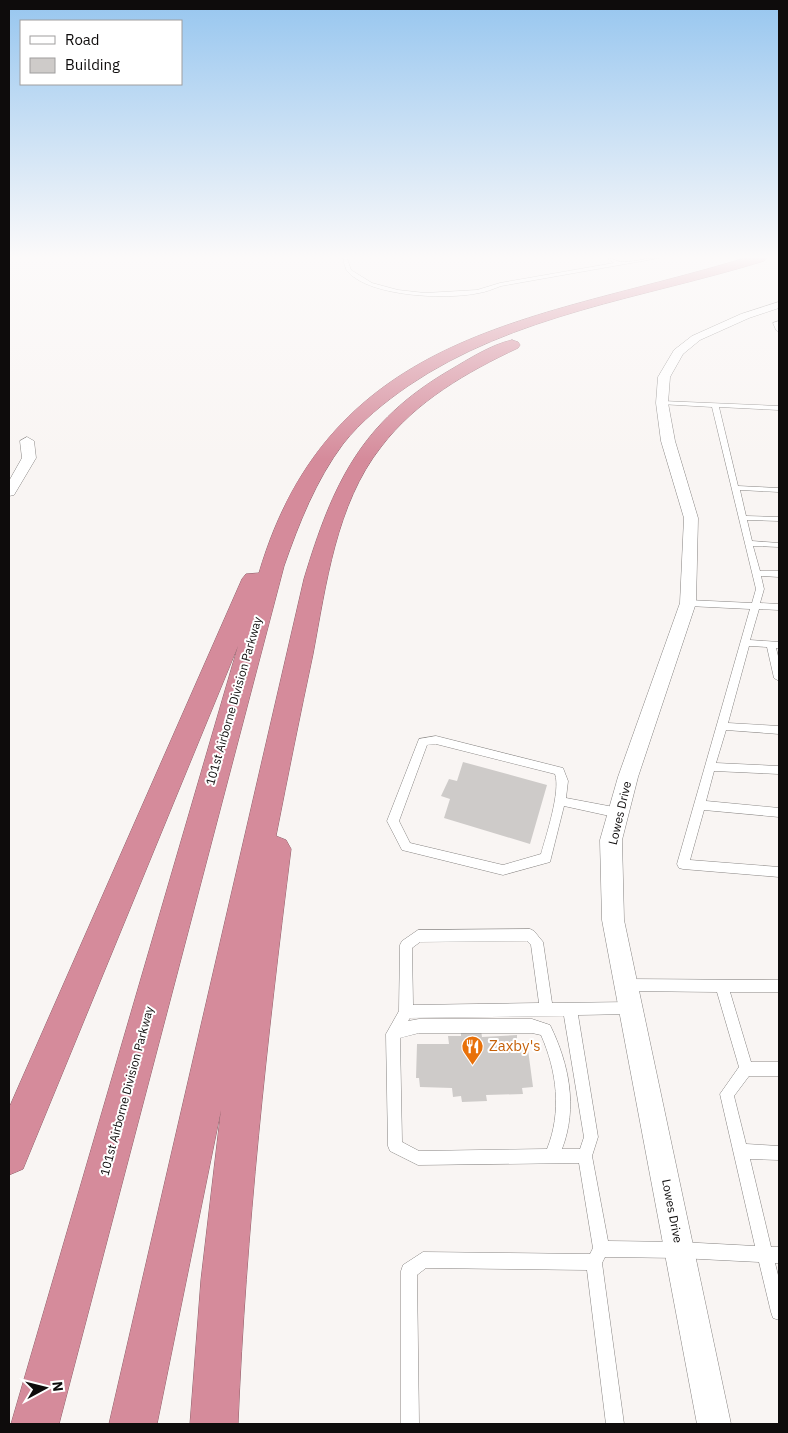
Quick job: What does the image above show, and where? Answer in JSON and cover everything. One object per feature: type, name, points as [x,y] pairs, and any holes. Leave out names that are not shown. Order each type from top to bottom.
[{"type":"highway","name":"101st Airborne Division Parkway","points":[[36,1424],[251,638],[290,518],[321,462],[338,437],[379,400],[430,364],[461,347],[518,325]]},
{"type":"highway","name":"101st Airborne Division Parkway","points":[[133,1424],[316,579],[328,535],[360,463],[378,438],[430,390],[468,366],[510,345],[567,325]]},
{"type":"highway","points":[[9,1155],[247,593],[256,574],[290,518]]},
{"type":"highway","points":[[214,1424],[226,1228],[246,1052],[304,637]]},
{"type":"street","name":"Lowes Drive","points":[[714,1424],[613,920],[611,840],[628,777],[688,603],[691,518],[668,441],[662,403],[664,377],[678,352],[696,338],[725,325]]},
{"type":"street","points":[[9,492],[29,458],[27,441]]},
{"type":"lane","points":[[662,403],[779,408]]},
{"type":"lane","points":[[715,405],[737,488],[760,589],[682,864],[779,872]]},
{"type":"lane","points":[[737,488],[779,490]]},
{"type":"lane","points":[[744,518],[779,519]]},
{"type":"lane","points":[[749,543],[779,545]]},
{"type":"lane","points":[[756,573],[779,574]]},
{"type":"lane","points":[[688,603],[779,607]]},
{"type":"lane","points":[[745,643],[775,645],[779,678]]},
{"type":"lane","points":[[721,726],[779,730]]},
{"type":"lane","points":[[436,740],[559,771],[563,781],[560,801],[546,858],[503,870],[406,847],[393,821],[423,742],[436,740]]},
{"type":"lane","points":[[710,767],[779,770]]},
{"type":"lane","points":[[560,801],[619,813]]},
{"type":"lane","points":[[699,805],[779,813]]},
{"type":"lane","points":[[546,1010],[537,942],[530,935],[418,936],[406,945],[406,1012],[393,1034],[395,1146],[418,1158],[585,1156]]},
{"type":"lane","points":[[626,985],[779,986]]},
{"type":"lane","points":[[722,986],[746,1069]]},
{"type":"lane","points":[[406,1012],[630,1008]]},
{"type":"lane","points":[[570,1009],[591,1137],[585,1156],[615,1424]]},
{"type":"lane","points":[[393,1034],[407,1028],[419,1026],[532,1026],[545,1030],[552,1044],[563,1085],[563,1124],[551,1157]]},
{"type":"lane","points":[[746,1069],[779,1069]]},
{"type":"lane","points":[[746,1069],[726,1094],[740,1151],[772,1255],[779,1312]]},
{"type":"lane","points":[[740,1151],[779,1153]]},
{"type":"lane","points":[[410,1424],[409,1270],[424,1260],[597,1256],[680,1250],[772,1255]]},
{"type":"building","points":[[463,762],[547,785],[530,844],[444,818],[450,799],[441,796],[449,779],[457,781]]},
{"type":"building","name":"Zaxby's","points":[[481,1030],[482,1037],[517,1035],[517,1042],[527,1042],[533,1087],[522,1088],[523,1094],[486,1095],[487,1101],[462,1102],[461,1096],[453,1097],[452,1088],[420,1087],[419,1078],[416,1078],[417,1044],[449,1044],[448,1036],[461,1036],[461,1031]]},
{"type":"place","name":"Zaxby's","points":[[473,1065]]}]
